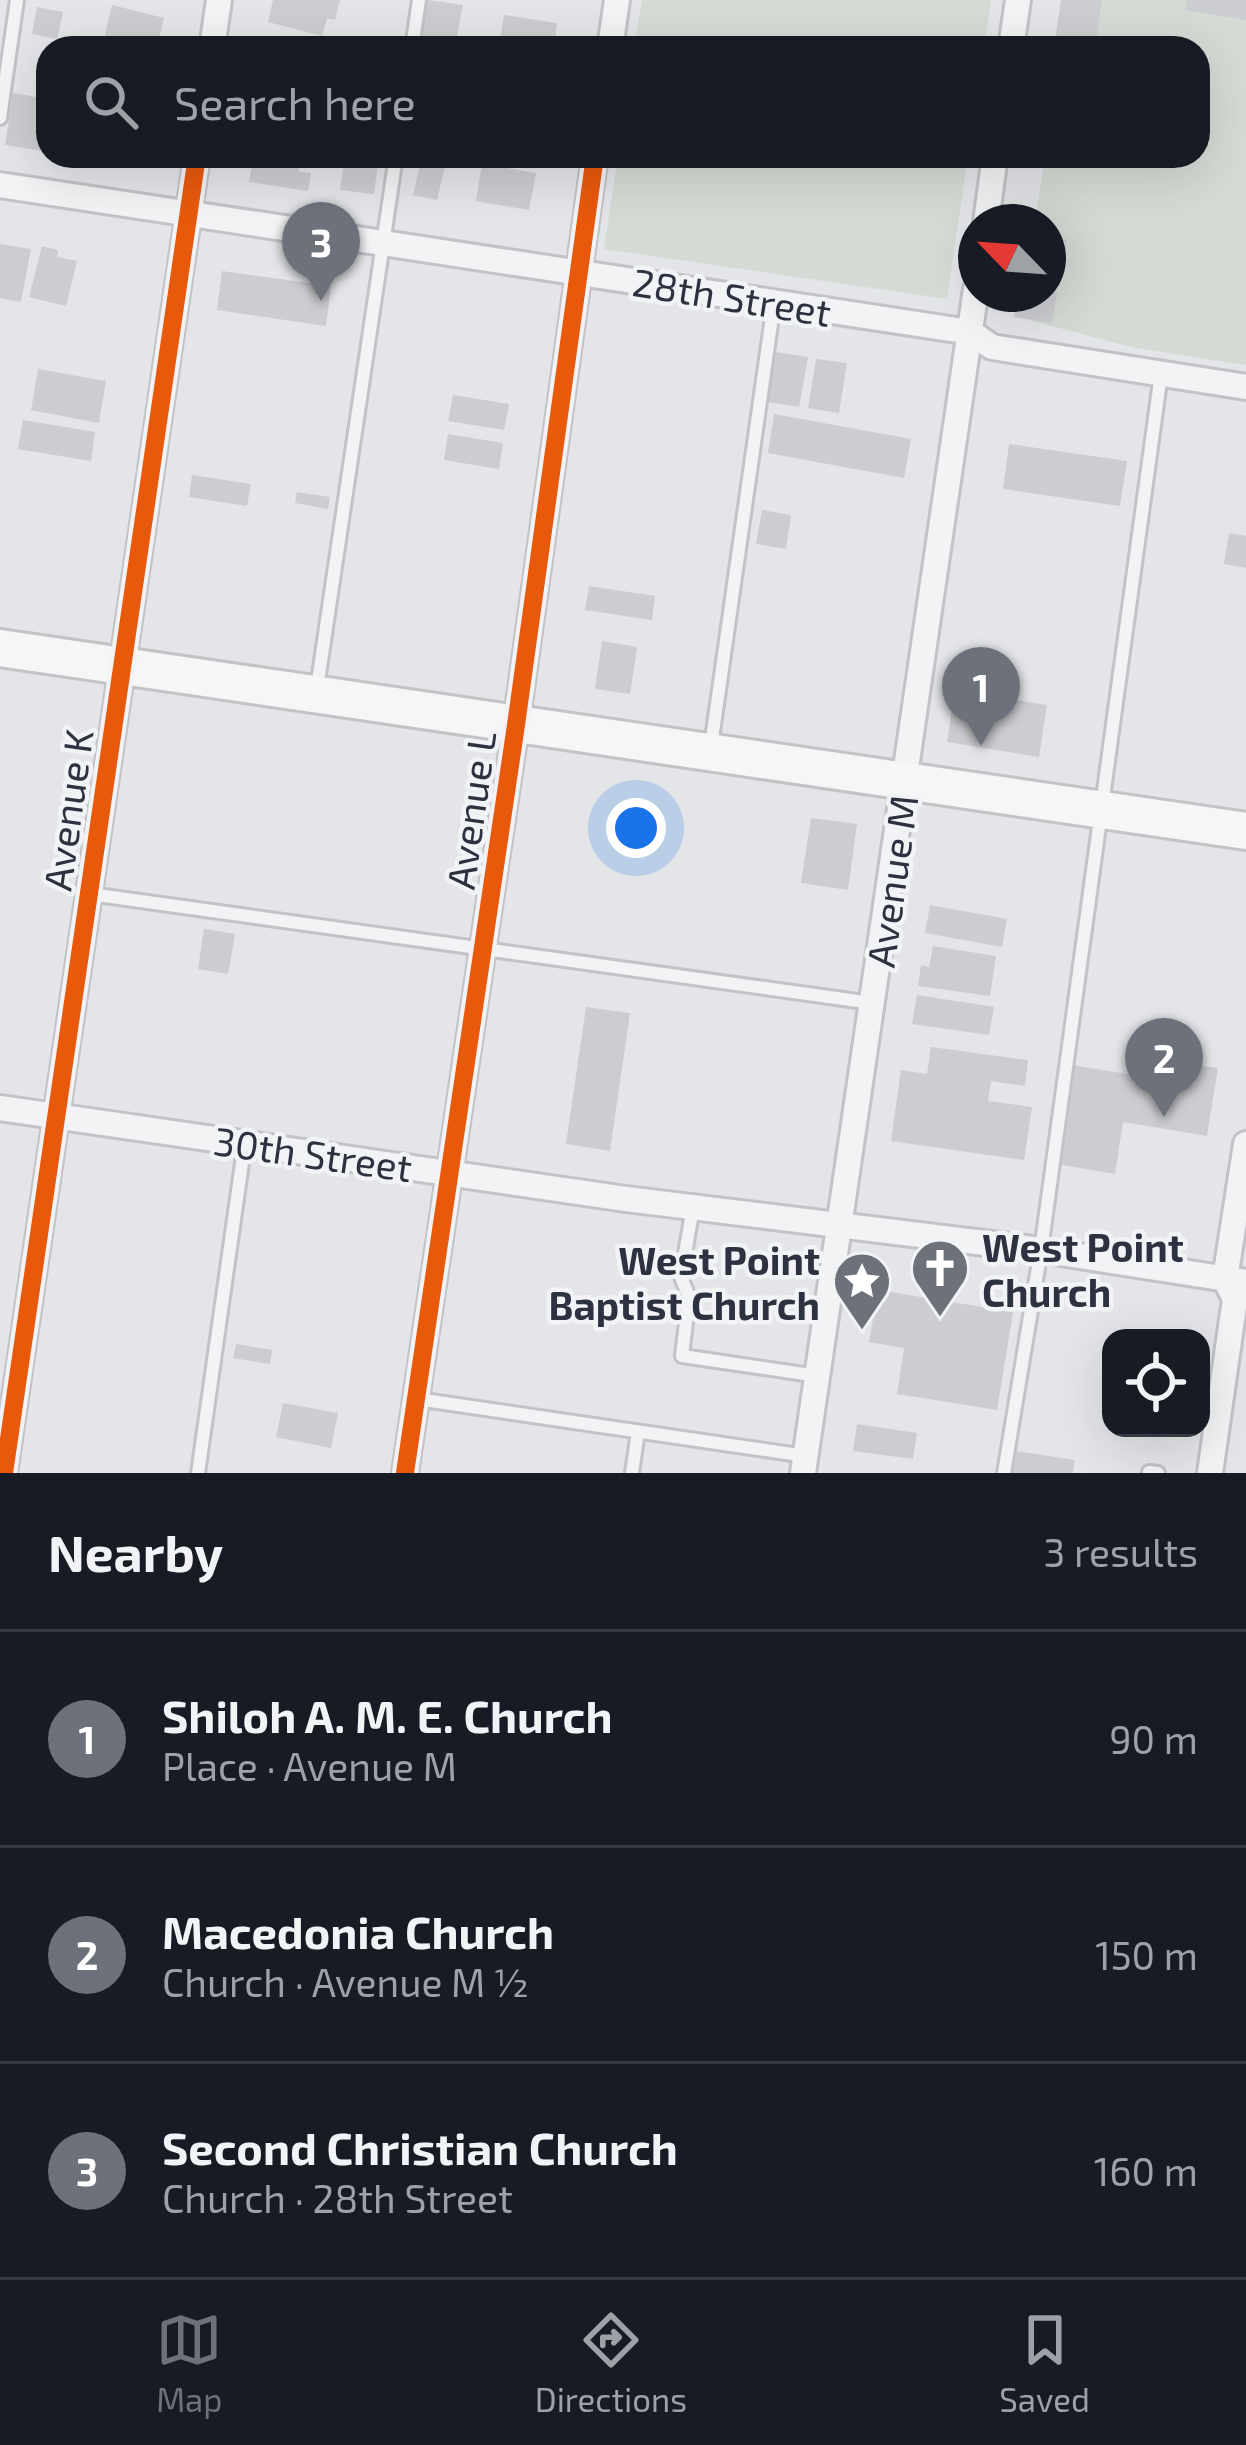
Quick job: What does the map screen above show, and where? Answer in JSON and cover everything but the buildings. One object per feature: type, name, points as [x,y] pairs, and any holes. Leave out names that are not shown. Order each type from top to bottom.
[{"type":"main road","points":[[0,649],[1246,831]]},
{"type":"street","points":[[214,36],[219,0]]},
{"type":"street","points":[[612,36],[617,0]]},
{"type":"street","points":[[1013,36],[1018,0]]},
{"type":"street","name":"Avenue K","points":[[4,1473],[11,1344],[56,1116],[194,168]]},
{"type":"street","name":"Avenue L","points":[[405,1473],[593,168]]},
{"type":"street","points":[[988,204],[993,168]]},
{"type":"street","name":"28th Street","points":[[0,185],[970,332],[992,347],[1246,387]]},
{"type":"street","name":"Avenue M","points":[[804,1464],[973,312]]},
{"type":"street","name":"30th Street","points":[[0,1108],[693,1207],[1041,1250]]},
{"type":"street","points":[[1210,1473],[1235,1299],[1246,1144]]},
{"type":"street","points":[[1041,1250],[1236,1280]]},
{"type":"lane","points":[[0,118],[17,0]]},
{"type":"lane","points":[[414,36],[419,0]]},
{"type":"lane","points":[[316,695],[394,168]]},
{"type":"lane","points":[[710,754],[774,302]]},
{"type":"lane","points":[[1004,1473],[1041,1250],[1161,374]]},
{"type":"lane","points":[[88,894],[873,1003]]},
{"type":"lane","points":[[198,1473],[244,1142]]},
{"type":"lane","points":[[693,1207],[681,1277],[688,1297],[682,1356],[818,1376]]},
{"type":"lane","points":[[416,1399],[638,1432],[804,1464]]},
{"type":"lane","points":[[632,1473],[638,1432]]},
{"type":"lane","points":[[1149,1472],[1159,1473]]},
{"type":"shaded area","points":[[642,0],[991,0],[986,36],[636,36]]},
{"type":"shaded area","points":[[1067,0],[1246,0],[1246,365],[1135,348],[1021,318],[1028,312],[1066,312],[1066,204],[1038,204],[1043,168],[1210,168],[1210,36],[1062,36]]},
{"type":"shaded area","points":[[616,168],[966,168],[947,299],[604,249]]},
{"type":"cycle path","points":[[4,1473],[195,168]]},
{"type":"cycle path","points":[[405,1473],[593,168]]},
{"type":"place","name":"Second Christian Church","points":[[321,301]]},
{"type":"place","name":"Shiloh A. M. E. Church","points":[[981,746]]},
{"type":"place","name":"Macedonia Church","points":[[1164,1117]]},
{"type":"place","name":"West Point Church","points":[[940,1319]]},
{"type":"place","name":"West Point Baptist Church","points":[[862,1332]]}]
